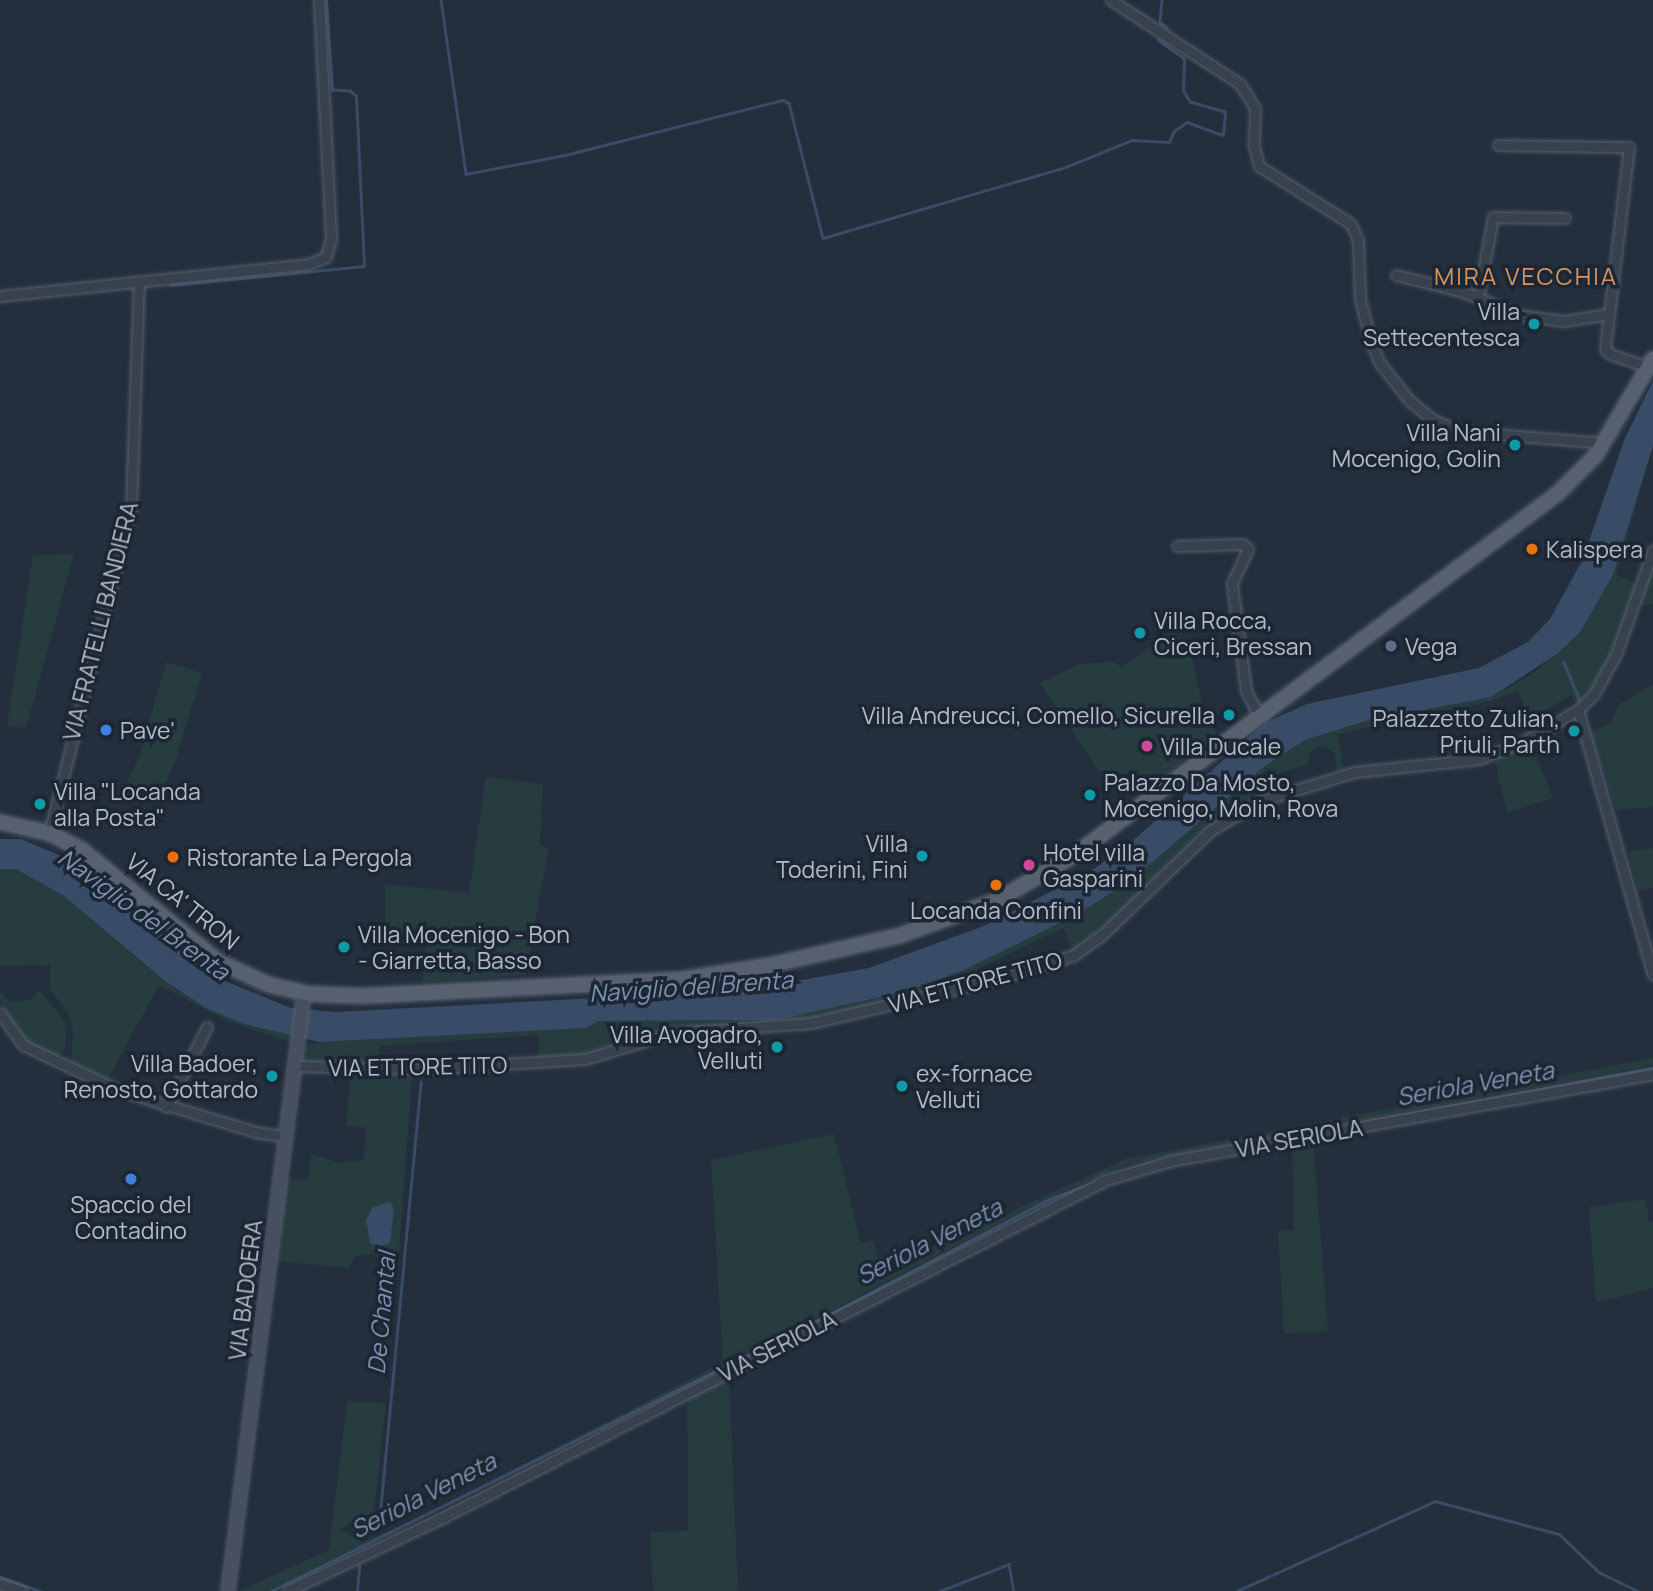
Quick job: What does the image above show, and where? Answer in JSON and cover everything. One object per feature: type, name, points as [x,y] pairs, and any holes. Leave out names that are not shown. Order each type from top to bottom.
[{"type":"main road","name":"VIA CA' TRON","points":[[0,822],[49,833],[95,859],[219,962],[249,977],[304,993],[363,996],[685,979],[782,963],[898,936],[974,911],[1027,885],[1096,840],[1258,714],[1557,494],[1583,471],[1604,443],[1650,363]]},
{"type":"main road","name":"VIA BADOERA","points":[[228,1591],[304,993]]},
{"type":"street","points":[[0,296],[308,264],[327,257],[331,238],[318,0]]},
{"type":"street","points":[[1111,0],[1240,84],[1255,108],[1254,146],[1259,166],[1351,224],[1358,240],[1360,299],[1371,342],[1385,370],[1409,400],[1432,419],[1458,431],[1604,443]]},
{"type":"street","points":[[1498,145],[1629,147],[1608,314],[1607,353],[1650,363]]},
{"type":"street","points":[[1478,298],[1493,217],[1565,218]]},
{"type":"street","points":[[1396,275],[1478,298],[1503,310],[1564,321],[1608,314]]},
{"type":"street","name":"VIA FRATELLI BANDIERA","points":[[49,833],[131,508],[139,281]]},
{"type":"street","points":[[1177,546],[1246,545],[1248,555],[1233,584],[1246,691],[1258,714]]},
{"type":"street","name":"VIA ETTORE TITO","points":[[294,1066],[424,1069],[585,1059],[671,1033],[811,1023],[998,979],[1074,955],[1102,935],[1209,831],[1259,801],[1355,772],[1479,758],[1525,741],[1578,710],[1594,694],[1616,654],[1653,550]]},
{"type":"street","points":[[1578,710],[1653,975]]},
{"type":"street","points":[[0,1013],[23,1045],[166,1107],[285,1136]]},
{"type":"street","points":[[166,1107],[207,1027]]},
{"type":"street","name":"VIA SERIOLA","points":[[287,1591],[442,1518],[1106,1180],[1170,1161],[1653,1074]]},
{"type":"street","points":[[0,1584],[22,1591]]},
{"type":"green space","points":[[1653,446],[1616,575],[1640,585],[1595,688],[1577,706],[1571,695],[1529,721],[1518,690],[1491,701],[1337,734],[1344,770],[1336,770],[1335,753],[1323,746],[1310,751],[1309,764],[1273,775],[1270,768],[1249,784],[1255,799],[1203,831],[1127,907],[1073,951],[1063,928],[977,969],[980,981],[803,1020],[676,1029],[586,1054],[539,1059],[538,1035],[379,1046],[379,1065],[307,1063],[302,1057],[303,1046],[319,1042],[586,1028],[598,1021],[777,1020],[964,970],[1076,915],[1130,881],[1265,766],[1305,740],[1362,722],[1491,697],[1534,673],[1581,631],[1613,575]]},
{"type":"green space","points":[[74,554],[26,728],[7,726],[33,555]]},
{"type":"green space","points":[[1653,562],[1653,604],[1639,606],[1651,570]]},
{"type":"green space","points":[[1175,629],[1192,658],[1204,712],[1217,733],[1140,795],[1118,771],[1099,771],[1040,683],[1080,664],[1113,662],[1122,667]]},
{"type":"green space","points":[[166,662],[202,673],[176,759],[159,799],[126,784],[140,756]]},
{"type":"green space","points":[[1653,685],[1653,807],[1616,810],[1590,732],[1610,724],[1618,705]]},
{"type":"green space","points":[[1531,743],[1553,798],[1507,813],[1494,758]]},
{"type":"green space","points":[[486,777],[543,784],[540,846],[549,848],[525,975],[423,982],[426,939],[385,937],[385,884],[469,893]]},
{"type":"green space","points":[[1653,848],[1653,887],[1638,891],[1628,852]]},
{"type":"green space","points":[[0,869],[16,869],[64,896],[165,981],[206,1008],[241,1023],[292,1033],[290,1042],[229,1022],[159,985],[108,1079],[71,1064],[73,1030],[69,1015],[50,989],[50,965],[0,966]]},
{"type":"green space","points":[[40,990],[66,1023],[65,1049],[57,1057],[23,1040],[0,1004],[0,992],[11,1002],[30,1000]]},
{"type":"green space","points":[[1653,1058],[1653,1065],[1125,1165],[1047,1199],[393,1533],[306,1575],[271,1591],[239,1591],[329,1550],[347,1401],[386,1403],[374,1512],[340,1529],[363,1542],[433,1511],[723,1362],[711,1160],[834,1134],[861,1243],[873,1240],[882,1271],[1125,1159]]},
{"type":"green space","points":[[351,1072],[412,1074],[399,1252],[355,1256],[349,1268],[275,1261],[284,1179],[308,1180],[311,1153],[338,1163],[363,1160],[367,1128],[346,1125]]},
{"type":"green space","points":[[1313,1140],[1328,1331],[1284,1334],[1278,1231],[1294,1230],[1292,1142]]},
{"type":"green space","points":[[1646,1199],[1649,1221],[1653,1221],[1653,1288],[1596,1303],[1589,1207]]},
{"type":"green space","points":[[729,1375],[738,1591],[653,1591],[650,1532],[688,1531],[687,1396]]},
{"type":"water","points":[[1653,381],[1653,446],[1613,575],[1581,631],[1557,654],[1491,697],[1362,722],[1305,740],[1265,766],[1130,881],[1076,915],[964,970],[907,991],[777,1020],[598,1021],[586,1028],[319,1042],[241,1023],[206,1008],[165,981],[64,896],[16,869],[0,869],[0,839],[21,839],[75,862],[213,976],[291,1008],[335,1012],[746,990],[869,968],[984,926],[1091,871],[1137,837],[1265,723],[1307,704],[1479,668],[1528,642],[1550,619],[1582,561],[1625,438]]},
{"type":"water","points":[[390,1202],[394,1209],[390,1243],[377,1247],[370,1243],[366,1220],[373,1207]]},
{"type":"waterway","points":[[171,285],[364,266],[356,96],[350,91],[332,90],[326,0]]},
{"type":"waterway","points":[[441,0],[466,174],[565,155],[783,100],[789,103],[823,238],[1066,167],[1132,140],[1169,142],[1174,131],[1187,122],[1223,135],[1225,112],[1190,102],[1183,91],[1184,59],[1158,40]]},
{"type":"waterway","points":[[1162,0],[1160,22],[1167,27]]},
{"type":"waterway","points":[[1564,662],[1580,701]]},
{"type":"waterway","name":"Seriola Veneta","points":[[1347,1125],[1653,1068]]},
{"type":"waterway","name":"De Chantal","points":[[353,1534],[380,1512],[421,1082]]},
{"type":"waterway","name":"Seriola Veneta","points":[[271,1591],[830,1314],[1049,1199],[1151,1162]]},
{"type":"waterway","points":[[1237,1591],[1435,1501],[1559,1534],[1599,1572],[1638,1591]]},
{"type":"waterway","points":[[940,1591],[1009,1564],[1014,1591]]},
{"type":"waterway","points":[[357,1591],[359,1566]]},
{"type":"waterway","name":"Seriola Veneta","points":[[0,1577],[40,1591]]},
{"type":"place","name":"Villa Settecentesca","points":[[1534,324]]},
{"type":"place","name":"Villa Nani Mocenigo, Golin","points":[[1515,445]]},
{"type":"place","name":"Kalispera","points":[[1532,549]]},
{"type":"place","name":"Villa Rocca, Ciceri, Bressan","points":[[1140,633]]},
{"type":"place","name":"Vega","points":[[1391,646]]},
{"type":"place","name":"Villa Andreucci, Comello, Sicurella","points":[[1229,715]]},
{"type":"place","name":"Pave'","points":[[106,730]]},
{"type":"place","name":"Palazzetto Zulian, Priuli, Parth","points":[[1574,731]]},
{"type":"place","name":"Villa Ducale","points":[[1147,746]]},
{"type":"place","name":"Palazzo Da Mosto, Mocenigo, Molin, Rova","points":[[1090,795]]},
{"type":"place","name":"Villa \"Locanda alla Posta\"","points":[[40,804]]},
{"type":"place","name":"Villa Toderini, Fini","points":[[922,856]]},
{"type":"place","name":"Ristorante La Pergola","points":[[173,857]]},
{"type":"place","name":"Hotel villa Gasparini","points":[[1029,865]]},
{"type":"place","name":"Locanda Confini","points":[[996,885]]},
{"type":"place","name":"Villa Mocenigo - Bon - Giarretta, Basso","points":[[344,947]]},
{"type":"place","name":"Villa Avogadro, Velluti","points":[[777,1047]]},
{"type":"place","name":"Villa Badoer, Renosto, Gottardo","points":[[272,1076]]},
{"type":"place","name":"ex-fornace Velluti","points":[[902,1086]]},
{"type":"place","name":"Spaccio del Contadino","points":[[131,1179]]},
{"type":"district","name":"MIRA VECCHIA","points":[[1526,276]]},
{"type":"water label","name":"Naviglio del Brenta","points":[[144,914]]},
{"type":"water label","name":"Naviglio del Brenta","points":[[691,986]]}]
